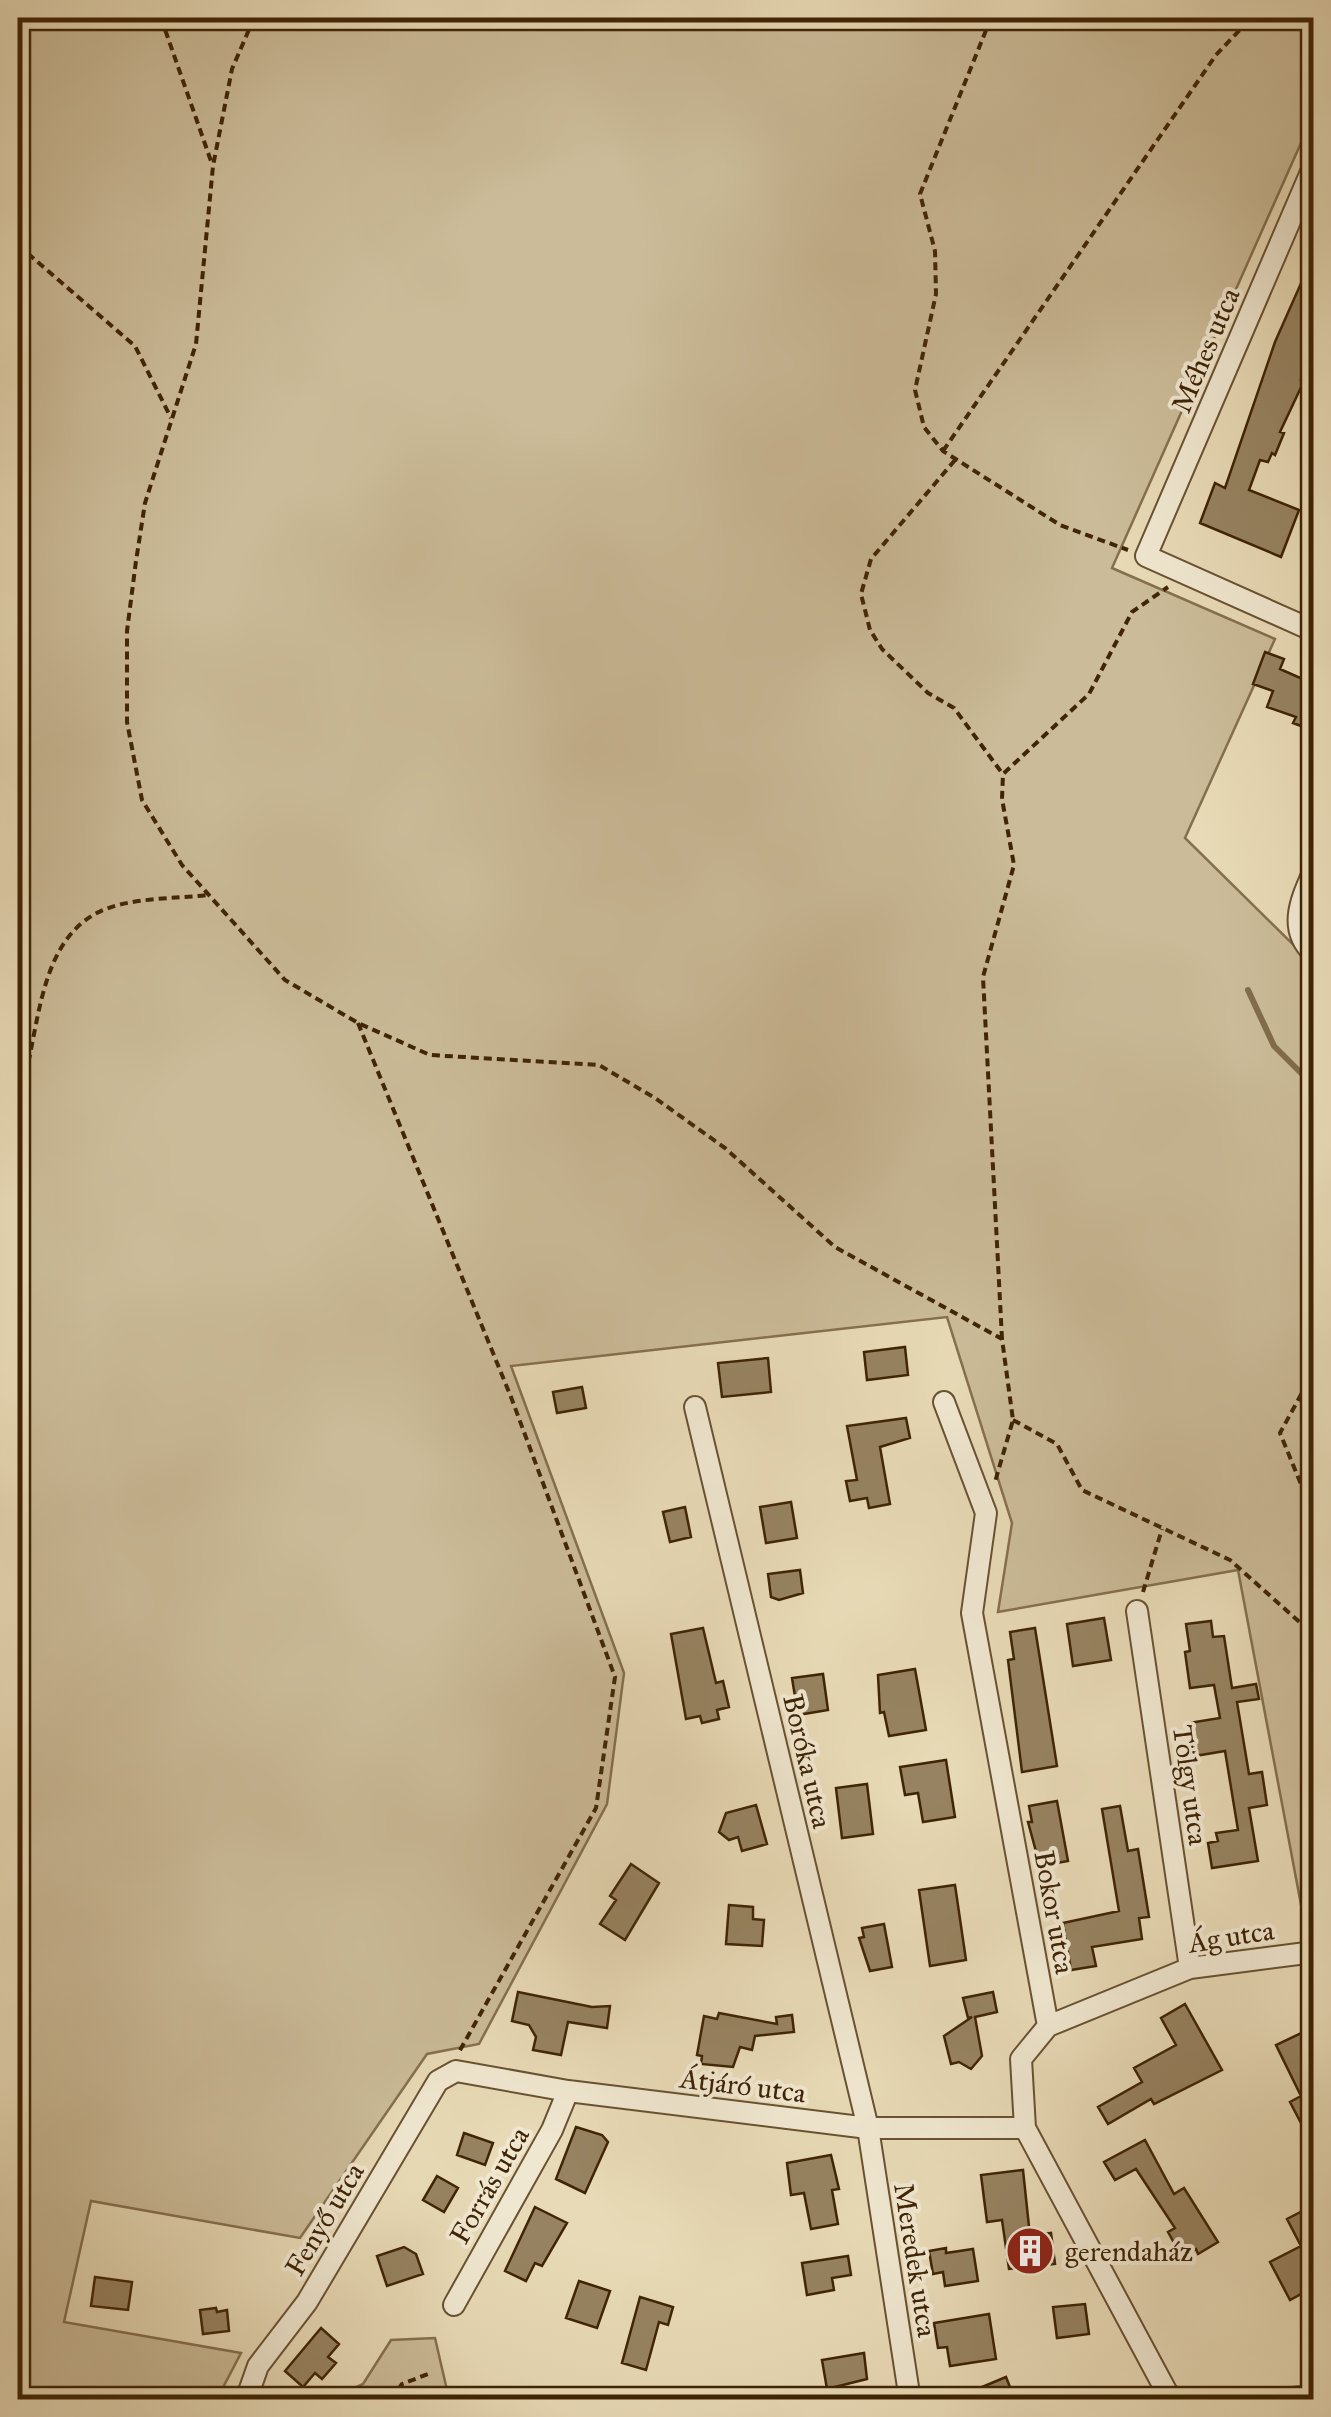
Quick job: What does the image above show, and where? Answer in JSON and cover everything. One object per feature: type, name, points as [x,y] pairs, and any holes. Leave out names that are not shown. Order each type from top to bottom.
[{"type":"street","name":"Méhes utca","points":[[1146,556],[1314,165]]},
{"type":"street","points":[[1146,556],[1314,630]]},
{"type":"street","points":[[1307,948],[1299,906],[1314,870]]},
{"type":"street","name":"Bokor utca","points":[[944,1402],[986,1513],[972,1613],[1048,2026]]},
{"type":"street","name":"Boróka utca","points":[[695,1407],[868,2128]]},
{"type":"street","name":"Tölgy utca","points":[[1137,1611],[1190,1968]]},
{"type":"street","name":"Ág utca","points":[[1048,2026],[1190,1968],[1314,1952]]},
{"type":"street","points":[[1048,2026],[1022,2059],[1025,2128],[1170,2400]]},
{"type":"street","name":"Átjáró utca","points":[[456,2071],[568,2090],[868,2128],[1025,2128]]},
{"type":"street","name":"Fenyő utca","points":[[246,2400],[258,2366],[307,2302],[438,2082],[456,2071]]},
{"type":"street","name":"Forrás utca","points":[[454,2304],[552,2130],[568,2090]]},
{"type":"street","name":"Meredek utca","points":[[868,2128],[910,2400]]},
{"type":"street","points":[[1266,2400],[1314,2396]]},
{"type":"path","points":[[161,18],[212,166]]},
{"type":"path","points":[[254,18],[232,69],[212,166],[196,344],[145,504],[136,561],[127,631],[126,722],[142,800],[182,865],[285,980],[358,1023],[430,1055],[599,1065],[656,1098],[725,1148],[835,1248],[1002,1339]]},
{"type":"path","points":[[991,18],[920,194],[936,251],[936,294],[915,390],[924,427],[943,452],[1060,526],[1146,556]]},
{"type":"path","points":[[943,452],[1216,55],[1251,18]]},
{"type":"path","points":[[18,245],[135,346],[172,419]]},
{"type":"path","points":[[955,460],[871,558],[862,594],[870,630],[882,649],[928,693],[954,708],[1003,774],[1002,799],[1014,865],[983,977],[1002,1339],[1013,1420],[986,1513]]},
{"type":"path","points":[[1003,774],[1090,694],[1132,612],[1184,575]]},
{"type":"path","points":[[18,1100],[50,974],[65,936],[97,912],[208,896]]},
{"type":"path","points":[[358,1023],[511,1397],[615,1676],[596,1808],[461,2042],[456,2071]]},
{"type":"path","points":[[1314,1371],[1280,1434],[1314,1516]]},
{"type":"path","points":[[1013,1420],[1057,1444],[1082,1490],[1230,1560],[1314,1635]]},
{"type":"path","points":[[1137,1611],[1162,1528]]},
{"type":"path","points":[[1303,1623],[1314,1583]]},
{"type":"path","points":[[391,2400],[402,2384],[428,2374]]},
{"type":"shaded area","points":[[18,18],[1313,18],[1313,116],[1112,568],[1275,639],[1185,838],[1313,964],[1313,1910],[1302,1910],[1238,1570],[998,1612],[1012,1523],[947,1317],[511,1366],[624,1673],[607,1804],[479,2044],[427,2054],[300,2238],[91,2201],[64,2322],[241,2353],[217,2399],[18,2399]]},
{"type":"shaded area","points":[[435,2338],[447,2390],[426,2399],[332,2399],[363,2384],[391,2340]]},
{"type":"building","points":[[1314,254],[1314,345],[1275,455],[1272,453],[1268,462],[1260,460],[1249,490],[1299,510],[1281,557],[1200,523],[1215,483],[1225,488],[1275,342]]},
{"type":"building","points":[[1265,652],[1284,659],[1280,669],[1314,684],[1314,731],[1293,723],[1296,717],[1267,707],[1273,691],[1253,684]]},
{"type":"building","points":[[905,1347],[908,1375],[867,1380],[864,1352]]},
{"type":"building","points":[[768,1358],[771,1392],[722,1397],[718,1363]]},
{"type":"building","points":[[582,1387],[586,1408],[557,1413],[553,1392]]},
{"type":"building","points":[[906,1418],[910,1438],[880,1447],[890,1504],[869,1508],[867,1498],[850,1501],[846,1481],[857,1480],[847,1426]]},
{"type":"building","points":[[791,1502],[797,1538],[766,1543],[760,1507]]},
{"type":"building","points":[[685,1507],[691,1537],[670,1542],[663,1512]]},
{"type":"building","points":[[800,1570],[803,1593],[779,1600],[771,1597],[768,1574]]},
{"type":"building","points":[[1104,1618],[1111,1660],[1073,1666],[1067,1624]]},
{"type":"building","points":[[1211,1621],[1213,1637],[1224,1636],[1232,1688],[1256,1684],[1259,1699],[1237,1702],[1249,1774],[1262,1772],[1267,1805],[1249,1808],[1258,1861],[1212,1868],[1208,1843],[1218,1841],[1216,1833],[1238,1830],[1225,1751],[1195,1756],[1189,1723],[1220,1718],[1214,1685],[1190,1688],[1185,1652],[1190,1651],[1186,1624]]},
{"type":"building","points":[[703,1628],[716,1683],[723,1681],[729,1707],[717,1710],[719,1719],[702,1723],[700,1716],[686,1719],[671,1634]]},
{"type":"building","points":[[1035,1628],[1057,1766],[1022,1772],[1008,1660],[1014,1659],[1010,1632]]},
{"type":"building","points":[[915,1669],[926,1730],[889,1736],[884,1712],[880,1713],[878,1675]]},
{"type":"building","points":[[823,1674],[828,1710],[798,1715],[792,1678]]},
{"type":"building","points":[[946,1760],[955,1817],[923,1822],[918,1793],[905,1795],[900,1767]]},
{"type":"building","points":[[867,1784],[873,1834],[842,1838],[836,1788]]},
{"type":"building","points":[[1057,1801],[1068,1861],[1040,1866],[1028,1822],[1032,1822],[1029,1806]]},
{"type":"building","points":[[756,1805],[767,1844],[742,1851],[738,1837],[729,1840],[719,1832],[726,1813]]},
{"type":"building","points":[[1120,1806],[1128,1851],[1138,1849],[1149,1917],[1139,1918],[1142,1939],[1092,1947],[1096,1966],[1071,1970],[1063,1923],[1119,1911],[1102,1809]]},
{"type":"building","points":[[631,1864],[659,1883],[625,1940],[600,1924],[616,1900],[610,1896]]},
{"type":"building","points":[[955,1885],[966,1960],[930,1966],[919,1890]]},
{"type":"building","points":[[729,1905],[753,1907],[753,1919],[764,1920],[762,1946],[726,1944]]},
{"type":"building","points":[[884,1924],[892,1967],[870,1971],[859,1938],[864,1937],[862,1928]]},
{"type":"building","points":[[518,1992],[592,2007],[610,2006],[607,2028],[568,2022],[561,2055],[533,2050],[536,2037],[529,2025],[512,2021]]},
{"type":"building","points":[[993,1992],[997,2012],[975,2017],[982,2056],[971,2069],[959,2062],[951,2064],[944,2036],[972,2017],[968,2018],[963,1998]]},
{"type":"building","points":[[1185,2004],[1222,2070],[1154,2104],[1151,2099],[1108,2124],[1098,2107],[1142,2082],[1134,2068],[1176,2045],[1161,2018]]},
{"type":"building","points":[[719,2013],[777,2024],[776,2017],[792,2015],[794,2032],[755,2036],[752,2050],[740,2047],[733,2067],[701,2064],[702,2056],[697,2055],[704,2016],[717,2019]]},
{"type":"building","points":[[1314,2027],[1314,2148],[1290,2102],[1301,2096],[1276,2045]]},
{"type":"building","points":[[576,2127],[602,2135],[608,2142],[585,2193],[556,2179]]},
{"type":"building","points":[[464,2133],[493,2143],[485,2165],[457,2155]]},
{"type":"building","points":[[1145,2140],[1174,2194],[1184,2188],[1218,2242],[1198,2254],[1196,2249],[1182,2257],[1168,2232],[1175,2228],[1136,2169],[1115,2180],[1104,2162]]},
{"type":"building","points":[[831,2155],[839,2189],[832,2190],[838,2224],[811,2229],[804,2193],[791,2195],[787,2163]]},
{"type":"building","points":[[1023,2170],[1030,2236],[1051,2233],[1055,2264],[1009,2269],[1002,2220],[987,2222],[981,2175]]},
{"type":"building","points":[[437,2176],[458,2188],[444,2212],[423,2200]]},
{"type":"building","points":[[1314,2205],[1314,2287],[1290,2300],[1270,2262],[1301,2246],[1287,2219]]},
{"type":"building","points":[[535,2207],[567,2223],[542,2266],[535,2263],[526,2281],[505,2271]]},
{"type":"building","points":[[404,2247],[416,2254],[423,2274],[387,2286],[377,2256]]},
{"type":"building","points":[[946,2248],[946,2253],[973,2249],[978,2281],[945,2286],[943,2272],[933,2274],[929,2251]]},
{"type":"building","points":[[848,2256],[851,2275],[832,2278],[834,2290],[807,2295],[802,2263]]},
{"type":"building","points":[[95,2277],[132,2282],[128,2310],[91,2306]]},
{"type":"building","points":[[579,2281],[610,2291],[597,2328],[566,2318]]},
{"type":"building","points":[[640,2297],[673,2307],[668,2325],[659,2322],[646,2370],[622,2363]]},
{"type":"building","points":[[1085,2304],[1089,2334],[1057,2338],[1053,2307]]},
{"type":"building","points":[[216,2308],[217,2312],[227,2310],[229,2331],[203,2334],[200,2310]]},
{"type":"building","points":[[989,2314],[996,2359],[950,2366],[947,2347],[938,2348],[934,2323]]},
{"type":"building","points":[[321,2328],[339,2344],[328,2357],[336,2363],[322,2379],[315,2373],[303,2387],[285,2371]]},
{"type":"building","points":[[864,2353],[867,2379],[827,2389],[822,2360]]},
{"type":"building","points":[[1006,2377],[1012,2392],[990,2400],[951,2400]]},
{"type":"waterway","points":[[1248,990],[1274,1046],[1314,1086]]},
{"type":"place","name":"gerendaház","points":[[1030,2251]]}]
